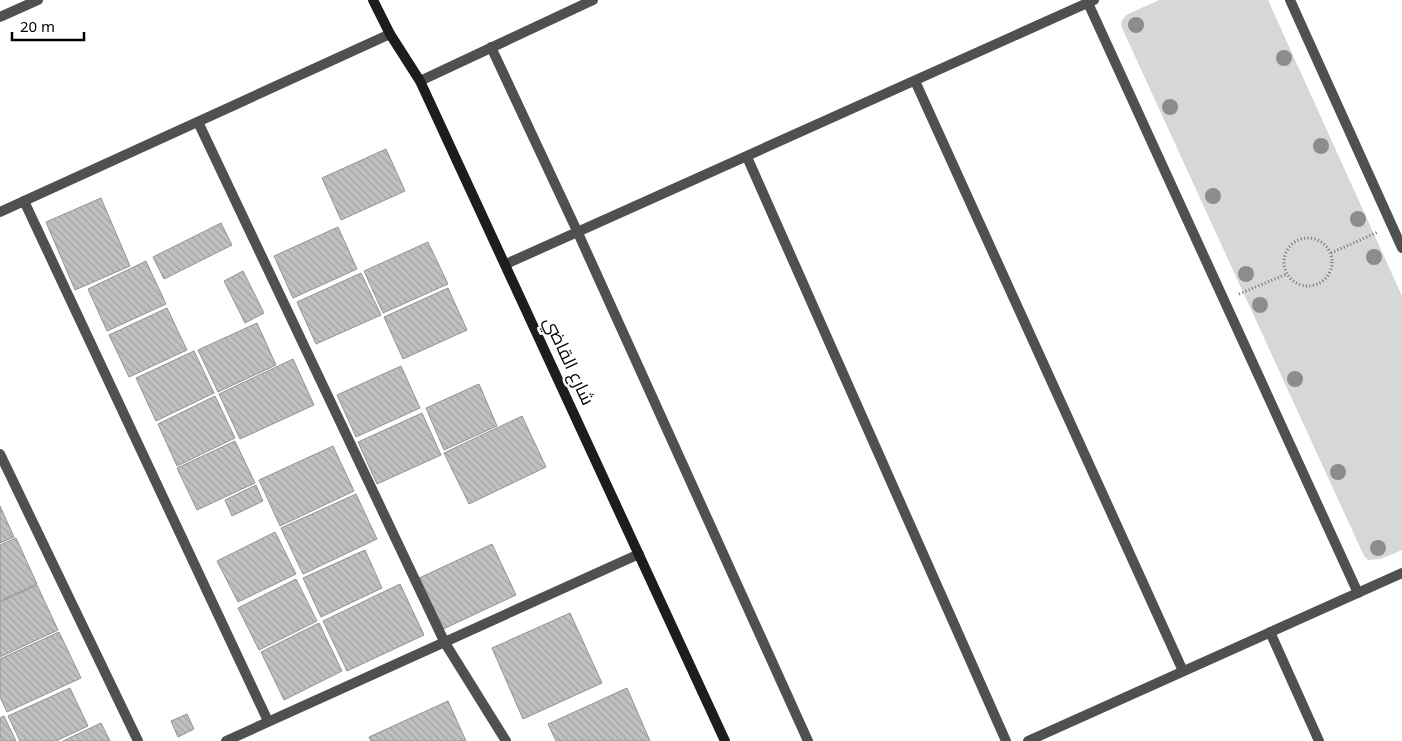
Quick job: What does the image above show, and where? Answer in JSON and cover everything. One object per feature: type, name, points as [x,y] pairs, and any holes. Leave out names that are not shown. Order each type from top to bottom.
[{"type":"main road","name":"شارع القاضي","points":[[373,0],[390,34],[420,81],[725,741]]},
{"type":"street","points":[[0,17],[38,0]]},
{"type":"street","points":[[420,81],[593,0]]},
{"type":"street","points":[[1290,0],[1402,248]]},
{"type":"street","points":[[506,264],[1092,1],[1225,301],[1358,593]]},
{"type":"street","points":[[0,212],[390,34]]},
{"type":"street","points":[[491,47],[578,232],[808,741]]},
{"type":"street","points":[[914,81],[1183,671]]},
{"type":"street","points":[[198,122],[445,643],[506,741]]},
{"type":"street","points":[[746,157],[1006,741]]},
{"type":"street","points":[[24,201],[268,721]]},
{"type":"street","points":[[0,454],[138,741]]},
{"type":"street","points":[[231,740],[268,721],[445,643],[639,554]]},
{"type":"street","points":[[1028,741],[1402,573]]},
{"type":"street","points":[[1270,632],[1318,741]]},
{"type":"path","points":[[1331,253],[1392,226]]},
{"type":"path","points":[[1312,237],[1319,240],[1331,253],[1332,267],[1329,275],[1316,285],[1299,285],[1287,274],[1284,258],[1291,244],[1297,240],[1312,237]]},
{"type":"path","points":[[1225,301],[1287,274]]},
{"type":"shaded area","points":[[1159,0],[1268,0],[1402,296],[1402,550],[1381,559],[1368,560],[1364,556],[1122,28],[1121,22],[1126,15]]},
{"type":"building","points":[[386,149],[405,191],[341,220],[322,178]]},
{"type":"building","points":[[101,198],[130,266],[75,290],[46,222]]},
{"type":"building","points":[[221,223],[232,245],[164,279],[153,257]]},
{"type":"building","points":[[338,227],[357,269],[293,298],[274,256]]},
{"type":"building","points":[[428,242],[448,284],[383,313],[364,271]]},
{"type":"building","points":[[146,261],[166,304],[107,331],[88,289]]},
{"type":"building","points":[[243,271],[264,313],[245,323],[224,281]]},
{"type":"building","points":[[361,273],[381,315],[316,344],[297,302]]},
{"type":"building","points":[[448,288],[467,330],[403,359],[384,317]]},
{"type":"building","points":[[167,308],[187,350],[129,377],[109,335]]},
{"type":"building","points":[[257,323],[276,365],[218,392],[198,350]]},
{"type":"building","points":[[194,351],[214,393],[156,421],[136,378]]},
{"type":"building","points":[[293,359],[314,405],[240,439],[219,394]]},
{"type":"building","points":[[401,366],[420,408],[356,437],[337,395]]},
{"type":"building","points":[[479,384],[497,426],[444,450],[426,408]]},
{"type":"building","points":[[215,396],[235,438],[177,466],[158,424]]},
{"type":"building","points":[[422,413],[441,455],[377,484],[358,442]]},
{"type":"building","points":[[522,416],[546,467],[469,504],[444,453]]},
{"type":"building","points":[[235,441],[255,483],[197,510],[177,468]]},
{"type":"building","points":[[333,446],[354,491],[280,526],[259,480]]},
{"type":"building","points":[[256,485],[263,501],[232,516],[225,500]]},
{"type":"building","points":[[356,494],[377,539],[303,574],[281,528]]},
{"type":"building","points":[[0,506],[14,537],[0,543]]},
{"type":"building","points":[[275,532],[296,574],[238,602],[217,561]]},
{"type":"building","points":[[16,538],[37,584],[0,601],[0,545]]},
{"type":"building","points":[[492,544],[516,595],[439,631],[415,580]]},
{"type":"building","points":[[365,550],[382,588],[321,617],[303,578]]},
{"type":"building","points":[[296,579],[317,621],[259,650],[238,608]]},
{"type":"building","points":[[400,584],[424,635],[347,671],[323,621]]},
{"type":"building","points":[[37,585],[58,630],[0,657],[0,602]]},
{"type":"building","points":[[570,613],[602,683],[523,719],[492,648]]},
{"type":"building","points":[[319,623],[342,671],[284,700],[261,652]]},
{"type":"building","points":[[59,632],[81,678],[7,712],[0,697],[0,659]]},
{"type":"building","points":[[70,688],[88,726],[56,741],[20,741],[8,716]]},
{"type":"building","points":[[627,688],[650,741],[556,741],[548,724]]},
{"type":"building","points":[[448,701],[466,741],[371,741],[369,737]]},
{"type":"building","points":[[187,714],[194,729],[178,737],[171,721]]},
{"type":"building","points":[[4,716],[16,741],[0,741],[0,718]]},
{"type":"building","points":[[101,723],[110,741],[63,741]]}]
